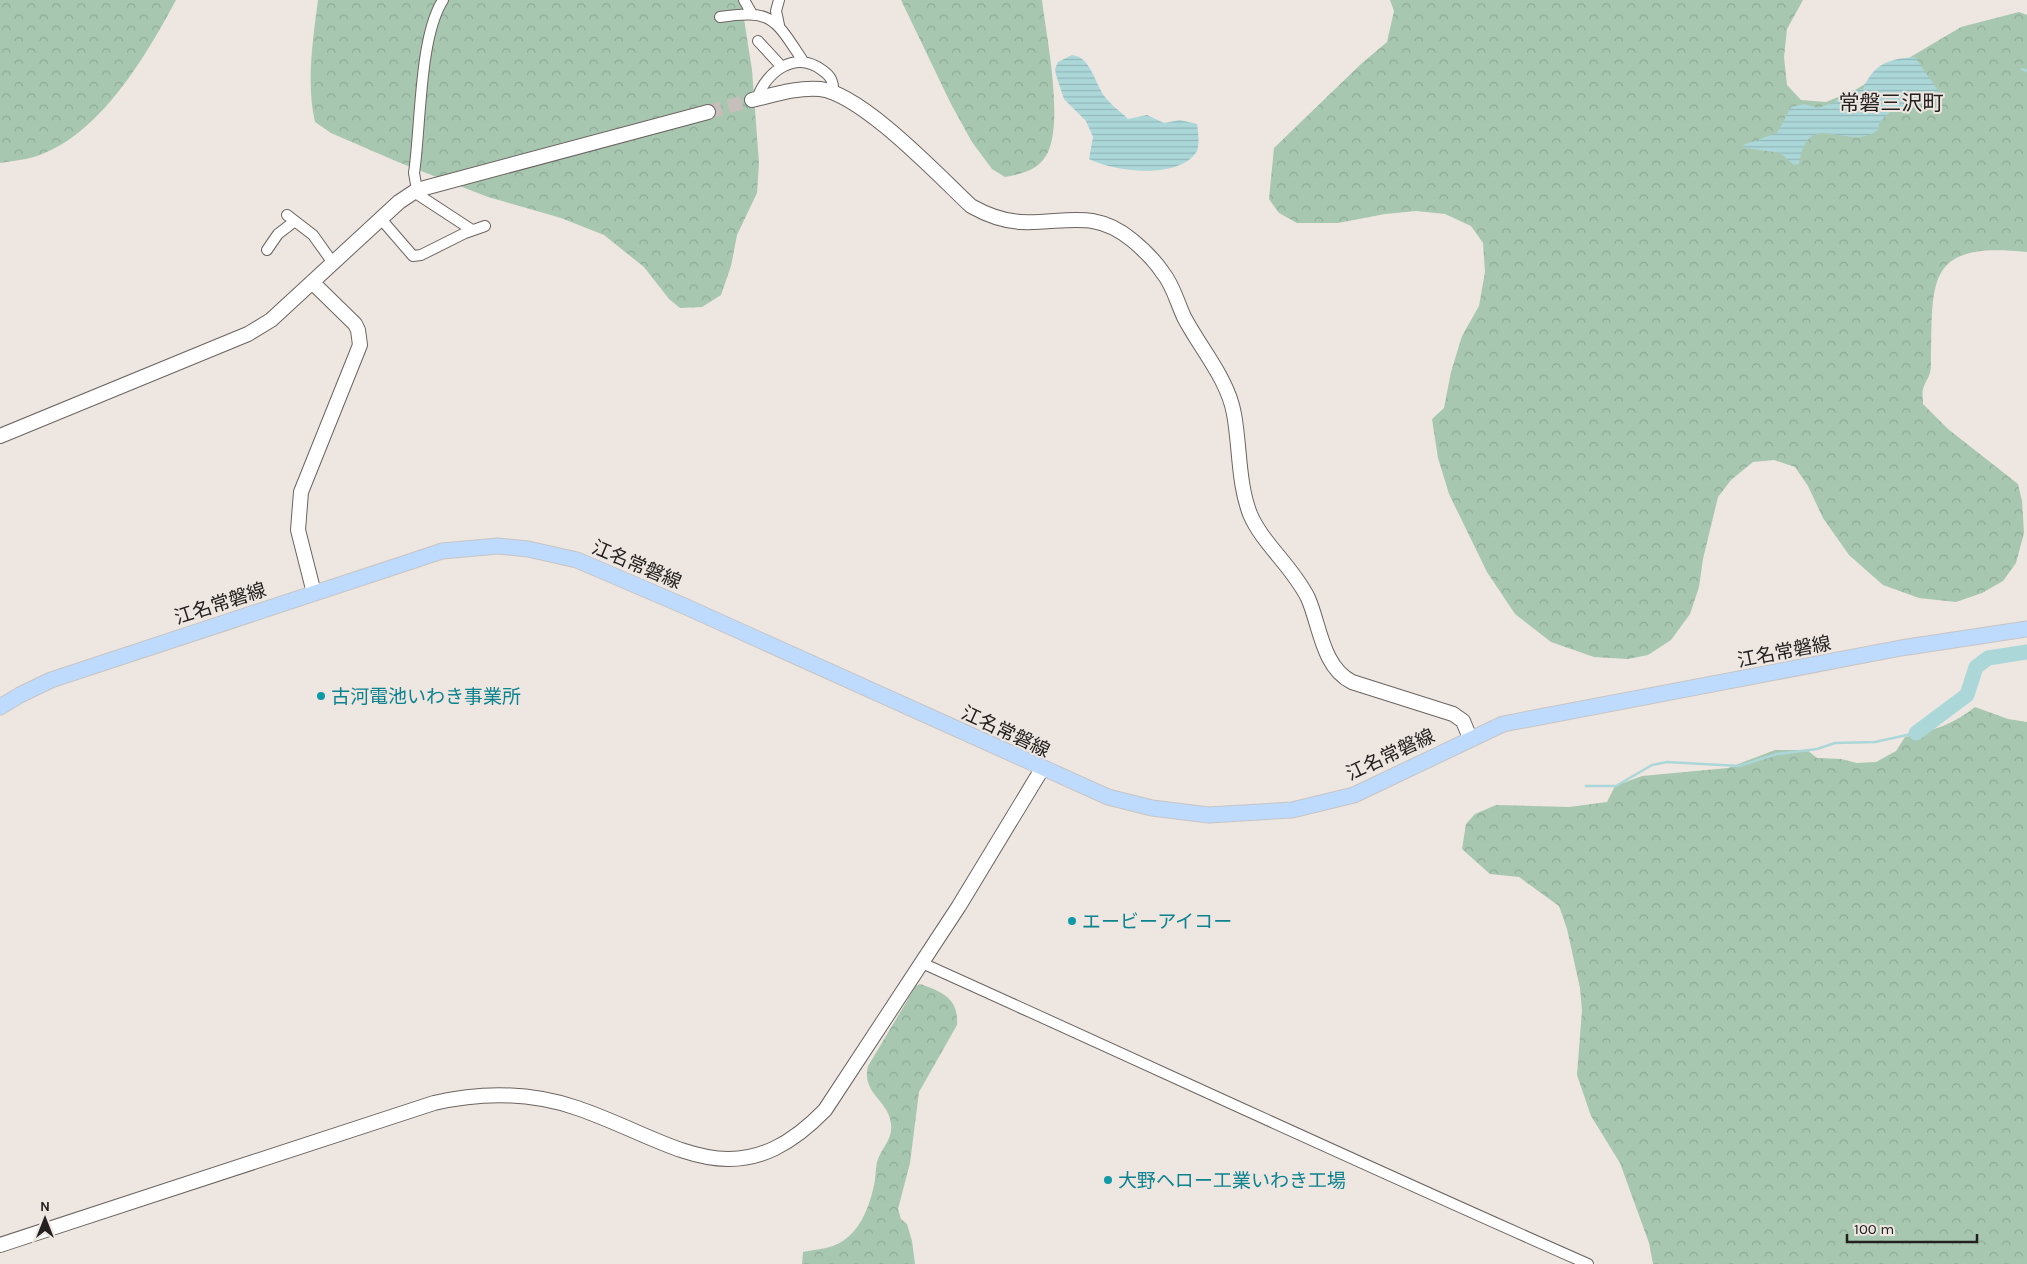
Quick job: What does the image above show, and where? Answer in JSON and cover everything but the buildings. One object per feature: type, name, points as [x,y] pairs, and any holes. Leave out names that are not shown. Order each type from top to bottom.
[{"type":"main road","name":"江名常磐線","points":[[0,708],[20,695],[52,680],[314,593],[442,552],[498,546],[554,554],[577,560],[682,605],[1042,770],[1108,797],[1152,808],[1209,815],[1292,810],[1354,795],[1470,738],[1504,724],[1901,648],[2027,629]]},
{"type":"street","points":[[443,0],[435,14],[428,39],[414,173],[416,191],[472,230]]},
{"type":"street","points":[[744,0],[752,14]]},
{"type":"street","points":[[779,0],[776,11],[779,25],[803,60]]},
{"type":"street","points":[[720,17],[752,14],[779,25]]},
{"type":"street","points":[[758,41],[782,67]]},
{"type":"street","points":[[754,100],[768,79],[782,67],[803,60],[812,62],[831,77],[834,93]]},
{"type":"street","points":[[754,100],[806,89],[820,89],[834,93],[881,124],[971,206],[983,213],[995,218],[1020,222],[1078,219],[1105,223],[1134,241],[1164,273],[1184,316],[1228,392],[1234,412],[1243,487],[1251,516],[1291,569],[1302,588],[1324,647],[1339,673],[1352,682],[1453,714],[1463,721],[1470,738]]},
{"type":"street","points":[[0,436],[248,334],[286,309],[312,282],[399,202],[416,191],[708,112]]},
{"type":"street","points":[[267,250],[291,218],[313,235],[333,263]]},
{"type":"street","points":[[381,219],[413,256],[421,255],[472,230],[485,226]]},
{"type":"street","points":[[312,282],[351,319],[358,330],[360,345],[301,492],[298,530],[314,593]]},
{"type":"street","points":[[0,1245],[434,1103],[462,1097],[497,1094],[528,1097],[576,1108],[646,1138],[698,1156],[728,1160],[764,1153],[796,1138],[826,1110],[922,962],[1042,770]]},
{"type":"street","points":[[922,962],[1318,1144],[1588,1264]]},
{"type":"green space","points":[[0,0],[176,0],[135,69],[100,113],[79,132],[58,147],[34,157],[0,163]]},
{"type":"green space","points":[[318,0],[741,0],[752,70],[759,163],[757,193],[737,235],[731,266],[721,295],[702,307],[680,308],[669,299],[644,267],[604,235],[561,218],[488,197],[398,162],[331,133],[315,122],[312,107],[311,77],[312,45]]},
{"type":"green space","points":[[901,0],[1042,0],[1053,83],[1054,129],[1050,147],[1039,164],[1026,172],[1005,177],[992,169],[972,142],[951,104]]},
{"type":"green space","points":[[1390,0],[1803,0],[1787,29],[1784,57],[1787,85],[1801,100],[1826,102],[1855,90],[1961,27],[2019,12],[2027,15],[2027,252],[1993,250],[1969,253],[1952,261],[1941,273],[1935,289],[1932,310],[1931,368],[1923,389],[1923,404],[1948,429],[2018,484],[2022,501],[2024,533],[2016,563],[2003,581],[1982,593],[1956,602],[1919,598],[1883,585],[1849,555],[1823,518],[1808,486],[1795,467],[1774,460],[1753,462],[1731,480],[1718,497],[1703,559],[1699,587],[1690,614],[1671,640],[1648,655],[1628,659],[1594,657],[1551,642],[1515,614],[1487,572],[1449,494],[1438,458],[1432,419],[1444,408],[1451,372],[1462,336],[1479,306],[1485,272],[1483,243],[1471,226],[1445,214],[1416,211],[1385,214],[1338,223],[1297,223],[1279,213],[1269,199],[1274,148],[1361,64],[1387,42],[1394,11]]},
{"type":"green space","points":[[1975,707],[2008,719],[2027,722],[2027,1264],[1653,1264],[1649,1243],[1620,1163],[1591,1116],[1577,1075],[1582,1010],[1580,988],[1567,929],[1559,906],[1519,877],[1490,874],[1462,849],[1466,824],[1475,814],[1496,805],[1569,807],[1607,802],[1615,786],[1642,776],[1728,768],[1775,750],[1807,750],[1817,758],[1841,759],[1857,763],[1876,762],[1896,751],[1905,737],[1942,726],[1959,718]]},
{"type":"green space","points":[[920,984],[936,990],[948,998],[955,1009],[957,1025],[919,1092],[910,1163],[898,1209],[901,1219],[907,1224],[912,1241],[915,1264],[802,1264],[803,1252],[833,1246],[849,1236],[861,1221],[869,1203],[875,1182],[877,1162],[889,1139],[891,1124],[886,1109],[868,1084],[868,1066],[916,986]]},
{"type":"water","points":[[1072,55],[1084,61],[1092,72],[1101,92],[1128,119],[1147,115],[1164,123],[1180,120],[1197,124],[1199,141],[1197,151],[1189,160],[1162,170],[1130,170],[1100,164],[1089,159],[1093,137],[1086,121],[1064,99],[1055,69],[1058,62]]},
{"type":"water","points":[[1915,57],[1943,98],[1921,102],[1908,111],[1890,112],[1880,121],[1877,131],[1865,136],[1852,137],[1819,134],[1810,137],[1804,147],[1799,164],[1794,165],[1781,153],[1745,148],[1743,145],[1777,133],[1791,107],[1804,104],[1818,108],[1835,102],[1845,92],[1863,89],[1872,74],[1883,64],[1897,59]]},
{"type":"waterway","points":[[2022,69],[2027,71]]},
{"type":"waterway","points":[[1916,733],[1967,695],[1976,667],[1988,658],[2027,652]]},
{"type":"waterway","points":[[1586,786],[1616,786],[1652,765],[1667,762],[1739,766],[1777,754],[1817,749],[1835,743],[1875,742],[1916,733]]},
{"type":"tunnel","points":[[708,112],[752,100]]},
{"type":"place","name":"古河電池いわき事業所","points":[[321,696]]},
{"type":"place","name":"エービーアイコー","points":[[1072,921]]},
{"type":"place","name":"大野ヘロー工業いわき工場","points":[[1108,1180]]},
{"type":"district","name":"常磐三沢町","points":[[1891,103]]}]
